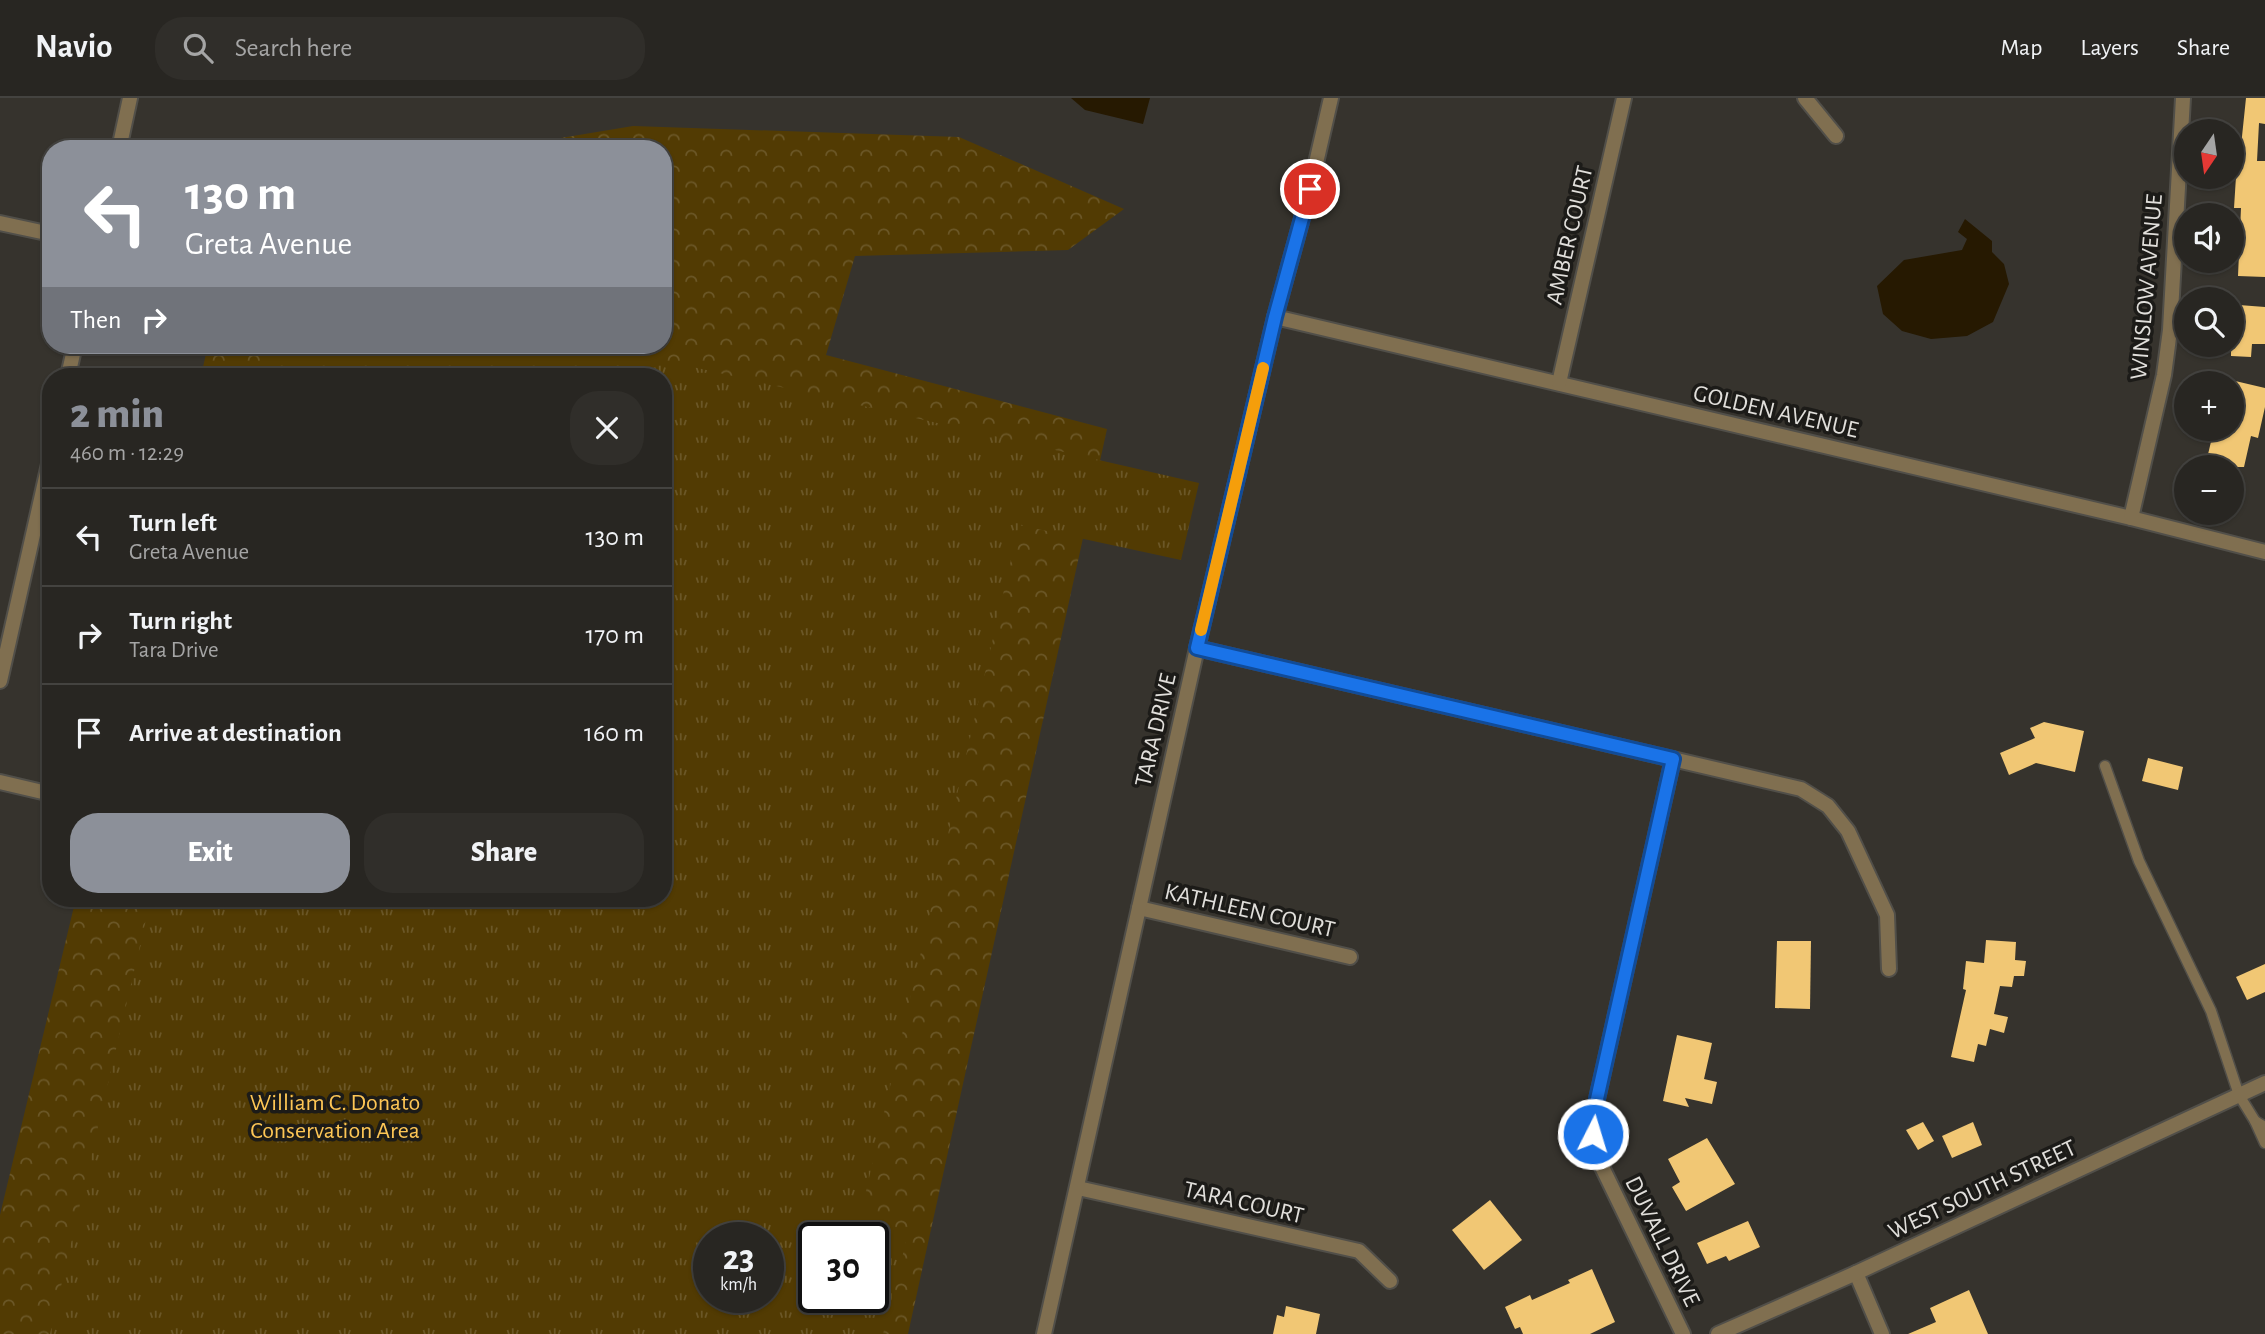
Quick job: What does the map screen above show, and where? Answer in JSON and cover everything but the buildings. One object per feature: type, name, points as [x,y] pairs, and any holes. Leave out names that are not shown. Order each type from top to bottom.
[{"type":"street","points":[[121,140],[130,98]]},
{"type":"street","name":"TARA DRIVE","points":[[1044,1334],[1197,648],[1275,317],[1310,189],[1331,98]]},
{"type":"street","name":"AMBER COURT","points":[[1559,383],[1624,98]]},
{"type":"street","points":[[1805,98],[1836,136]]},
{"type":"street","name":"WINSLOW AVENUE","points":[[2131,518],[2164,375],[2170,330],[2183,98]]},
{"type":"street","points":[[0,223],[42,232]]},
{"type":"street","name":"GOLDEN AVENUE","points":[[1275,317],[2131,518],[2265,552]]},
{"type":"street","points":[[0,681],[42,495]]},
{"type":"street","points":[[1197,648],[1801,789],[1828,806],[1848,831],[1887,915],[1889,969]]},
{"type":"street","name":"DUVALL DRIVE","points":[[1673,759],[1597,1099],[1593,1134],[1602,1167],[1683,1334]]},
{"type":"street","points":[[0,782],[42,792]]},
{"type":"street","name":"KATHLEEN COURT","points":[[1139,908],[1350,957]]},
{"type":"street","name":"WEST SOUTH STREET","points":[[1718,1334],[1856,1273],[2265,1083]]},
{"type":"street","name":"TARA COURT","points":[[1078,1188],[1359,1251],[1390,1281]]},
{"type":"street","points":[[1856,1273],[1882,1334]]},
{"type":"lane","points":[[2105,766],[2140,861],[2211,1011],[2239,1095],[2265,1143]]},
{"type":"lane","points":[[2255,1121],[2265,1127]]},
{"type":"green space","name":"William C. Donato Conservation Area","points":[[633,126],[959,137],[1124,209],[1068,250],[855,256],[826,355],[1107,429],[908,1334],[0,1334],[0,1215],[74,907],[672,907],[672,368],[203,368],[206,354],[672,354],[672,140],[549,140]]},
{"type":"green space","name":"William C. Donato Conservation Area","points":[[274,354],[636,354],[1199,483],[1181,560],[1019,525],[859,1222],[798,1222],[798,1313],[888,1313],[883,1334],[50,1334],[149,907],[672,907],[672,368],[271,368]]},
{"type":"green space","name":"William C. Donato Conservation Area","points":[[889,1234],[907,1238],[889,1310]]},
{"type":"shaded area","points":[[1071,98],[1150,98],[1143,124],[1085,110]]},
{"type":"shaded area","points":[[1965,219],[1992,241],[1992,252],[2004,264],[2009,284],[1993,322],[1967,336],[1931,339],[1902,331],[1883,314],[1877,286],[1904,260],[1962,250],[1967,239],[1958,232]]},
{"type":"slow traffic","points":[[1201,630],[1263,368]]},
{"type":"route","points":[[1310,189],[1275,317],[1197,648],[1673,759],[1597,1099],[1593,1134]]}]
